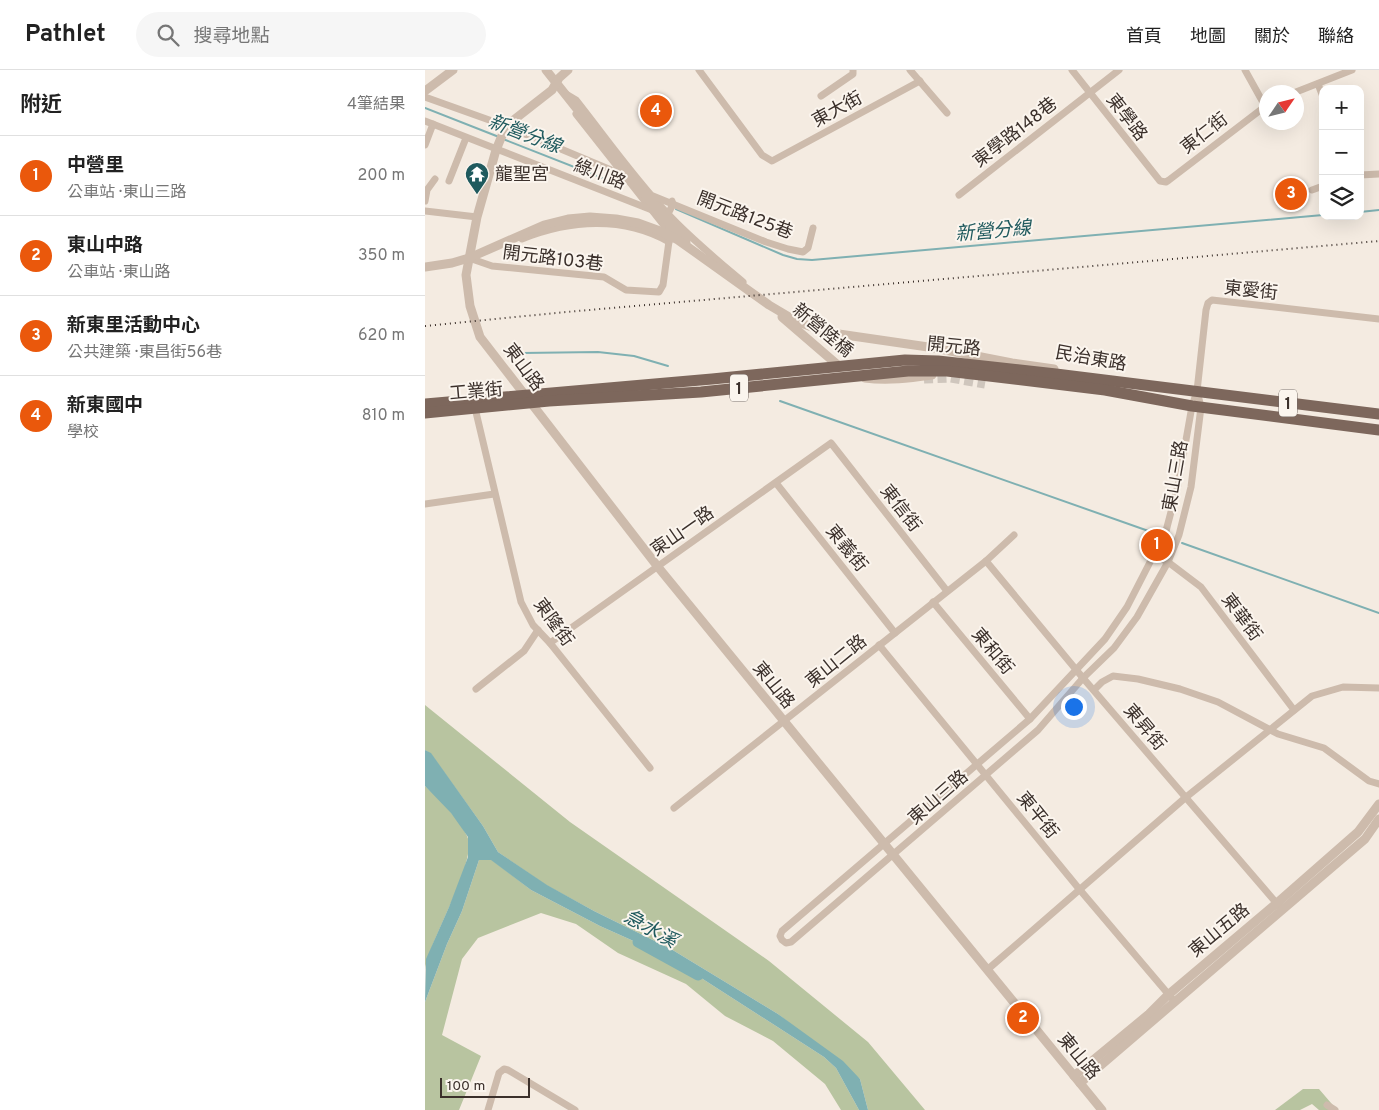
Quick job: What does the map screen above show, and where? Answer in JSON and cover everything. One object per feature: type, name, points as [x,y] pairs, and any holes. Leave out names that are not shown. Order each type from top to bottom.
[{"type":"main road","name":"開元路","points":[[527,399],[905,360],[938,361],[1379,414]]},
{"type":"main road","name":"開元路","points":[[527,399],[701,392],[909,371],[947,371],[1105,390],[1196,407],[1379,430]]},
{"type":"main road","name":"工業街","points":[[425,404],[527,399]]},
{"type":"main road","name":"工業街","points":[[425,413],[475,408],[527,399]]},
{"type":"street","points":[[425,91],[453,70]]},
{"type":"street","points":[[546,70],[566,94],[576,100],[651,196],[704,249],[750,288]]},
{"type":"street","points":[[505,129],[552,90],[568,70]]},
{"type":"street","name":"東大街","points":[[699,70],[762,155],[768,160],[775,160],[920,81]]},
{"type":"street","points":[[821,96],[853,74],[853,70]]},
{"type":"street","points":[[911,70],[947,113]]},
{"type":"street","name":"東學路","points":[[1071,70],[1160,181]]},
{"type":"street","name":"東學路148巷","points":[[959,195],[1119,70]]},
{"type":"street","points":[[1245,70],[1259,93]]},
{"type":"street","points":[[1304,89],[1352,70]]},
{"type":"street","points":[[566,94],[569,105],[670,234]]},
{"type":"street","name":"新營陸橋","points":[[566,94],[654,206],[703,257]]},
{"type":"street","points":[[425,97],[623,175]]},
{"type":"street","name":"東仁街","points":[[1160,181],[1166,182],[1169,180],[1259,110]]},
{"type":"street","name":"綠川路","points":[[425,121],[466,138],[497,146],[652,210]]},
{"type":"street","points":[[425,145],[433,124]]},
{"type":"street","name":"東山路","points":[[505,129],[497,146],[477,217],[466,275],[470,306],[480,337],[658,567],[1102,1110]]},
{"type":"street","points":[[449,181],[466,138]]},
{"type":"street","points":[[1364,175],[1379,174]]},
{"type":"street","points":[[425,201],[427,190],[435,179]]},
{"type":"street","points":[[1312,190],[1319,187]]},
{"type":"street","name":"開元路125巷","points":[[651,196],[672,202],[766,242],[796,251],[803,252],[808,248],[813,228]]},
{"type":"street","points":[[668,214],[672,202]]},
{"type":"street","points":[[425,211],[477,217]]},
{"type":"street","name":"開元路103巷","points":[[469,258],[492,266],[550,270],[604,277],[627,290],[659,292],[663,285],[670,234],[668,214]]},
{"type":"street","name":"新營陸橋","points":[[482,253],[544,225],[568,219],[589,217],[638,223],[678,240],[769,305],[796,321],[825,332],[935,348],[1013,363]]},
{"type":"street","points":[[425,267],[452,263],[482,253],[494,252],[546,230],[569,225],[592,223],[616,224],[638,228],[669,242]]},
{"type":"street","name":"東愛街","points":[[1197,391],[1206,310],[1208,303],[1212,300],[1379,319]]},
{"type":"street","name":"新營陸橋","points":[[769,305],[833,363],[861,378],[878,380],[942,374],[1037,384]]},
{"type":"street","points":[[905,345],[919,342]]},
{"type":"street","name":"民治東路","points":[[1013,363],[1163,387]]},
{"type":"street","name":"開元路","points":[[1037,384],[1163,402]]},
{"type":"street","name":"東山三路","points":[[1196,407],[1166,531],[1127,607],[1105,638],[1030,719],[782,931],[780,936],[782,940],[786,943],[791,942],[985,774],[1039,730],[1083,678],[1114,648],[1137,617],[1168,562],[1179,535],[1191,487],[1196,407],[1197,391]]},
{"type":"street","name":"東隆街","points":[[475,408],[521,602],[533,625],[550,643],[650,768]]},
{"type":"street","name":"東山一路","points":[[550,643],[831,443]]},
{"type":"street","name":"東信街","points":[[831,443],[947,591]]},
{"type":"street","name":"東義街","points":[[775,483],[895,632]]},
{"type":"street","points":[[425,504],[494,494]]},
{"type":"street","name":"東山二路","points":[[674,808],[986,561],[1014,535]]},
{"type":"street","name":"東華街","points":[[1154,555],[1168,562],[1201,587],[1294,710]]},
{"type":"street","name":"東昇街","points":[[986,561],[1083,678],[1280,907]]},
{"type":"street","name":"東和街","points":[[933,602],[1030,719]]},
{"type":"street","points":[[476,689],[524,651],[538,630]]},
{"type":"street","name":"東平街","points":[[879,646],[1175,1002]]},
{"type":"street","points":[[1094,690],[1102,682],[1113,676],[1163,684],[1218,702],[1271,730],[1295,740],[1324,748],[1369,781],[1379,784]]},
{"type":"street","points":[[987,970],[1185,798],[1312,696],[1343,686],[1379,688]]},
{"type":"street","name":"東山五路","points":[[1080,1083],[1175,1002],[1280,907],[1358,832],[1379,804]]},
{"type":"street","name":"東山五路","points":[[1074,1076],[1149,1014],[1168,995],[1365,839],[1379,819]]},
{"type":"street","points":[[488,1110],[499,1073],[504,1069],[575,1110]]},
{"type":"street","points":[[1327,1105],[1335,1110]]},
{"type":"green space","points":[[425,705],[570,822],[769,961],[868,1042],[925,1110],[868,1110],[860,1079],[778,1014],[671,949],[546,885],[498,852],[483,826],[431,754],[425,750]]},
{"type":"green space","points":[[425,786],[454,816],[467,836],[469,847],[460,881],[428,957],[425,970]]},
{"type":"green space","points":[[479,860],[492,860],[531,890],[600,926],[667,956],[824,1057],[836,1068],[859,1110],[841,1110],[825,1084],[773,1041],[725,1016],[686,984],[618,953],[576,924],[541,913],[478,938],[462,959],[442,1035],[481,1056],[459,1110],[425,1110],[425,1002],[462,911]]},
{"type":"green space","points":[[1303,1089],[1319,1089],[1337,1110],[1319,1110],[1312,1104],[1300,1110],[1275,1110]]},
{"type":"water","points":[[425,750],[431,753],[483,826],[498,852],[547,885],[594,911],[671,949],[778,1014],[843,1061],[860,1079],[868,1110],[859,1110],[836,1068],[824,1057],[667,956],[600,926],[531,890],[491,860],[479,860],[462,911],[425,1002],[426,959],[468,857],[468,837],[451,813],[425,786]]},
{"type":"waterway","name":"新營分線","points":[[425,108],[499,137]]},
{"type":"waterway","name":"新營分線","points":[[503,139],[615,183]]},
{"type":"waterway","name":"新營分線","points":[[676,209],[783,255],[797,259],[812,260],[1319,215]]},
{"type":"waterway","name":"新營分線","points":[[1364,212],[1379,210]]},
{"type":"waterway","points":[[522,353],[598,352],[634,356],[668,366]]},
{"type":"waterway","points":[[780,401],[1157,534]]},
{"type":"waterway","points":[[1182,543],[1379,613]]},
{"type":"waterway","name":"急水溪","points":[[638,942],[698,975]]},
{"type":"tunnel","points":[[924,379],[950,378],[985,384]]},
{"type":"railway","points":[[425,326],[1379,241]]},
{"type":"place","name":"新東國中","points":[[656,111]]},
{"type":"place","name":"新東里活動中心","points":[[1291,194]]},
{"type":"place","name":"龍聖宮","points":[[477,195]]},
{"type":"place","name":"中營里","points":[[1157,545]]},
{"type":"place","name":"東山中路","points":[[1023,1018]]}]
